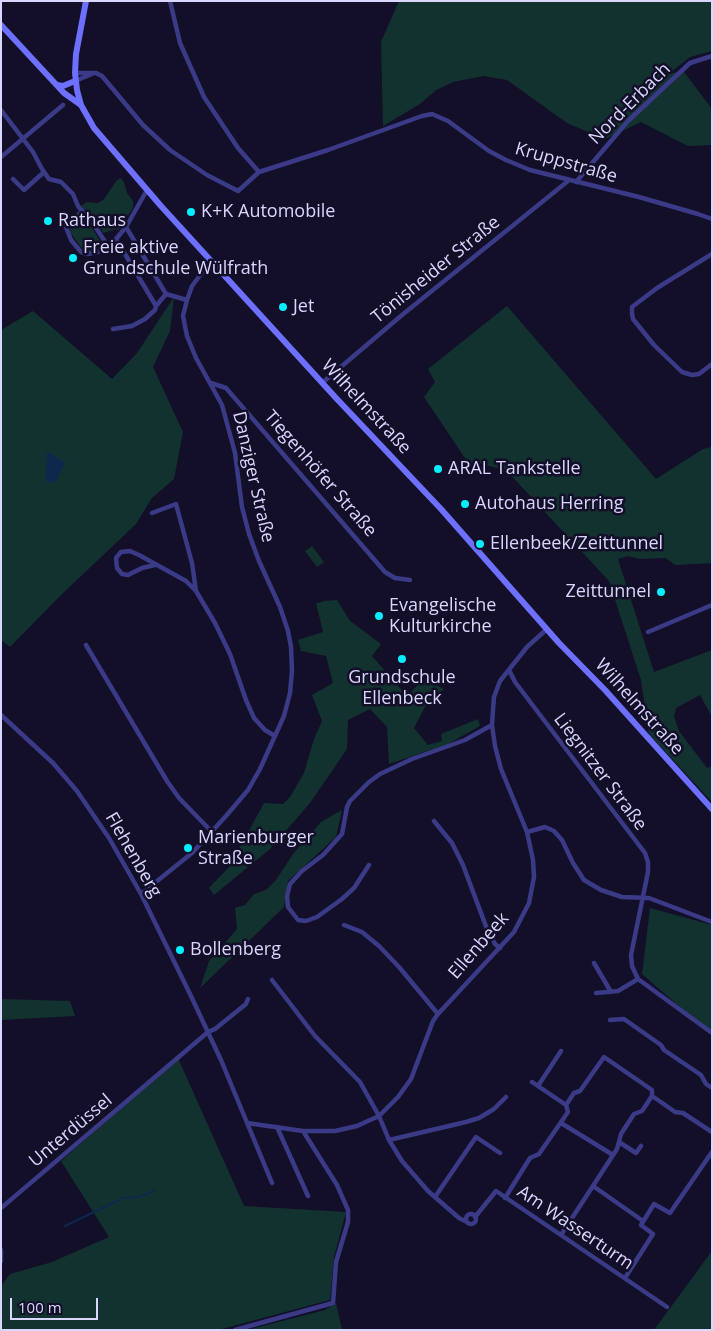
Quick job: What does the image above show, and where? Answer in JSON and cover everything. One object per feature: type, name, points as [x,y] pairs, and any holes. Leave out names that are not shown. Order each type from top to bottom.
[{"type":"main road","points":[[81,105],[75,73],[76,54],[86,1]]},
{"type":"main road","name":"Wilhelmstraße","points":[[1,26],[64,93],[81,105],[94,128],[147,190],[322,383],[441,510],[712,810]]},
{"type":"main road","points":[[57,85],[63,86],[75,81]]},
{"type":"street","points":[[75,73],[95,73],[102,76],[143,125],[170,150],[207,175],[238,191],[259,172],[238,148],[204,97],[180,43],[170,1]]},
{"type":"street","name":"Nord-Erbach","points":[[576,182],[628,121],[690,63],[712,56]]},
{"type":"street","points":[[75,81],[95,73]]},
{"type":"street","points":[[1,157],[63,105]]},
{"type":"street","points":[[1,110],[24,139],[49,179],[61,182],[74,194],[78,206],[92,222],[108,246]]},
{"type":"street","name":"Kruppstraße","points":[[259,172],[432,114],[448,121],[481,145],[506,160],[530,170],[568,181],[639,197],[712,219]]},
{"type":"street","points":[[13,179],[24,190],[44,172]]},
{"type":"street","name":"Tönisheider Straße","points":[[322,383],[568,181]]},
{"type":"street","points":[[82,211],[66,228],[71,240],[81,252],[88,254],[98,252],[116,239],[126,227],[147,190]]},
{"type":"street","points":[[126,227],[166,294],[186,300]]},
{"type":"street","points":[[116,239],[156,306]]},
{"type":"street","points":[[712,254],[657,288],[632,307],[633,319],[654,345],[682,372],[692,376],[712,364]]},
{"type":"street","name":"Danziger Straße","points":[[141,894],[182,862],[212,832],[248,790],[260,769],[284,716],[290,693],[292,671],[288,631],[280,607],[249,534],[242,507],[230,430],[222,405],[211,382],[196,358],[187,336],[184,316],[186,300],[192,286],[204,270],[213,262]]},
{"type":"street","points":[[112,329],[132,326],[145,319],[155,310],[166,294]]},
{"type":"street","name":"Tiegenhöfer Straße","points":[[211,382],[226,388],[385,572],[395,578],[410,580]]},
{"type":"street","points":[[152,513],[176,504],[192,564],[196,591]]},
{"type":"street","points":[[155,564],[128,575],[122,574],[117,568],[116,558],[121,552],[130,551],[155,564],[186,581],[196,591],[215,623],[230,654],[254,718],[265,730],[275,736]]},
{"type":"street","points":[[648,632],[712,605]]},
{"type":"street","name":"Ellenbeek","points":[[247,1123],[303,1132],[335,1131],[358,1126],[379,1116],[398,1097],[411,1079],[433,1021],[438,1014],[514,932],[529,903],[534,877],[533,860],[526,832],[501,769],[495,746],[492,725],[494,697],[500,681],[526,647],[547,629]]},
{"type":"street","points":[[86,646],[167,781],[179,798],[212,832]]},
{"type":"street","name":"Liegnitzer Straße","points":[[509,670],[515,682],[645,853],[648,862],[648,872],[631,954],[632,966],[638,979]]},
{"type":"street","name":"Flehenberg","points":[[1,715],[53,763],[76,791],[102,827],[141,894],[208,1032],[272,1183]]},
{"type":"street","points":[[369,865],[354,888],[342,899],[317,916],[306,921],[298,920],[288,906],[287,896],[290,884],[302,871],[323,855],[342,834],[347,807],[350,801],[369,782],[380,774],[412,759],[465,740],[492,725]]},
{"type":"street","points":[[434,821],[452,843],[463,865],[487,929],[495,944],[500,948]]},
{"type":"street","points":[[526,832],[545,827],[554,831],[562,840],[584,880],[601,890],[622,898],[656,900],[712,922]]},
{"type":"street","points":[[344,925],[362,932],[379,946],[438,1014]]},
{"type":"street","points":[[594,963],[611,992]]},
{"type":"street","points":[[596,993],[618,992],[638,979],[712,1033]]},
{"type":"street","points":[[272,980],[315,1036],[360,1082],[379,1116],[389,1140],[402,1161],[435,1197],[476,1137],[500,1153]]},
{"type":"street","points":[[208,1032],[246,1004],[248,999]]},
{"type":"street","points":[[610,1020],[624,1019],[661,1045],[664,1050],[701,1075],[706,1084],[712,1088]]},
{"type":"street","name":"Unterdüssel","points":[[1,1208],[208,1032]]},
{"type":"street","points":[[538,1086],[561,1051]]},
{"type":"street","points":[[562,1236],[613,1155],[621,1134],[634,1114],[642,1111],[652,1096],[652,1090],[604,1057],[580,1091],[574,1094],[566,1105]]},
{"type":"street","points":[[505,1198],[530,1158],[539,1154],[568,1112],[566,1105],[532,1082]]},
{"type":"street","points":[[652,1096],[675,1112],[684,1113],[712,1132]]},
{"type":"street","points":[[389,1140],[479,1118],[494,1109],[506,1098]]},
{"type":"street","points":[[561,1122],[613,1155]]},
{"type":"street","points":[[277,1127],[308,1196]]},
{"type":"street","points":[[237,1329],[333,1303],[336,1262],[348,1222],[348,1210],[337,1185],[303,1132]]},
{"type":"street","points":[[619,1142],[636,1153],[641,1146]]},
{"type":"street","points":[[625,1278],[653,1234],[641,1225],[654,1204],[670,1213],[712,1152]]},
{"type":"street","points":[[593,1186],[643,1221]]},
{"type":"street","name":"Am Wasserturm","points":[[435,1197],[459,1218],[466,1221],[466,1216],[470,1214],[475,1217],[496,1192],[667,1307]]},
{"type":"street","points":[[1,1250],[1,1262]]},
{"type":"green space","points":[[399,1],[712,1],[712,51],[690,57],[670,73],[684,72],[712,109],[712,145],[688,146],[641,122],[605,139],[567,123],[507,80],[483,76],[453,82],[436,90],[420,104],[383,126],[381,42]]},
{"type":"green space","points":[[121,178],[127,193],[133,201],[133,208],[118,231],[117,229],[103,233],[93,217],[81,206],[86,202],[98,203],[104,199],[117,180]]},
{"type":"green space","points":[[81,217],[85,217],[104,247],[89,252],[83,250],[70,232],[70,227]]},
{"type":"green space","points":[[174,297],[170,331],[153,367],[183,432],[174,479],[152,498],[136,524],[61,595],[10,647],[1,640],[1,330],[33,311],[112,379],[137,353]]},
{"type":"green space","points":[[507,306],[656,479],[703,449],[712,447],[712,563],[675,565],[666,558],[640,559],[628,556],[618,559],[654,672],[712,650],[712,717],[700,695],[676,708],[674,717],[679,731],[707,768],[712,766],[712,802],[649,734],[641,680],[609,581],[506,470],[467,461],[424,397],[435,382],[428,369]]},
{"type":"green space","points":[[312,546],[324,562],[317,567],[305,551]]},
{"type":"green space","points":[[337,600],[350,621],[381,644],[372,656],[407,696],[424,679],[444,689],[427,703],[414,728],[428,745],[442,741],[441,734],[478,719],[480,726],[448,744],[389,764],[387,727],[370,709],[348,720],[347,749],[310,803],[270,849],[214,895],[209,888],[229,867],[264,803],[283,804],[290,797],[304,773],[314,739],[322,721],[312,695],[333,683],[326,656],[301,651],[298,640],[323,632],[316,603]]},
{"type":"green space","points":[[342,810],[336,837],[288,881],[284,907],[200,988],[209,961],[237,929],[235,908],[245,905],[254,894],[266,890],[276,880],[293,854],[321,822]]},
{"type":"green space","points":[[650,908],[712,925],[712,1035],[642,974]]},
{"type":"green space","points":[[1,999],[70,1001],[75,1016],[1,1020]]},
{"type":"green space","points":[[178,1058],[244,1206],[346,1212],[334,1257],[330,1300],[218,1330],[1,1330],[1,1286],[10,1274],[52,1262],[109,1237],[61,1161]]},
{"type":"green space","points":[[712,1251],[712,1330],[654,1330]]},
{"type":"green space","points":[[336,1303],[342,1330],[247,1330],[325,1310]]},
{"type":"water","points":[[47,452],[65,462],[56,482],[47,482]]},
{"type":"waterway","points":[[65,1226],[123,1198],[139,1197],[154,1191]]},
{"type":"place","name":"K+K Automobile","points":[[191,212]]},
{"type":"place","name":"Rathaus","points":[[48,221]]},
{"type":"place","name":"Freie aktive Grundschule Wülfrath","points":[[73,258]]},
{"type":"place","name":"Jet","points":[[283,307]]},
{"type":"place","name":"ARAL Tankstelle","points":[[438,469]]},
{"type":"place","name":"Autohaus Herring","points":[[465,504]]},
{"type":"place","name":"Ellenbeek/Zeittunnel","points":[[480,544]]},
{"type":"place","name":"Zeittunnel","points":[[661,592]]},
{"type":"place","name":"Evangelische Kulturkirche","points":[[379,616]]},
{"type":"place","name":"Grundschule Ellenbeck","points":[[402,659]]},
{"type":"place","name":"Marienburger Straße","points":[[188,848]]},
{"type":"place","name":"Bollenberg","points":[[180,950]]}]
